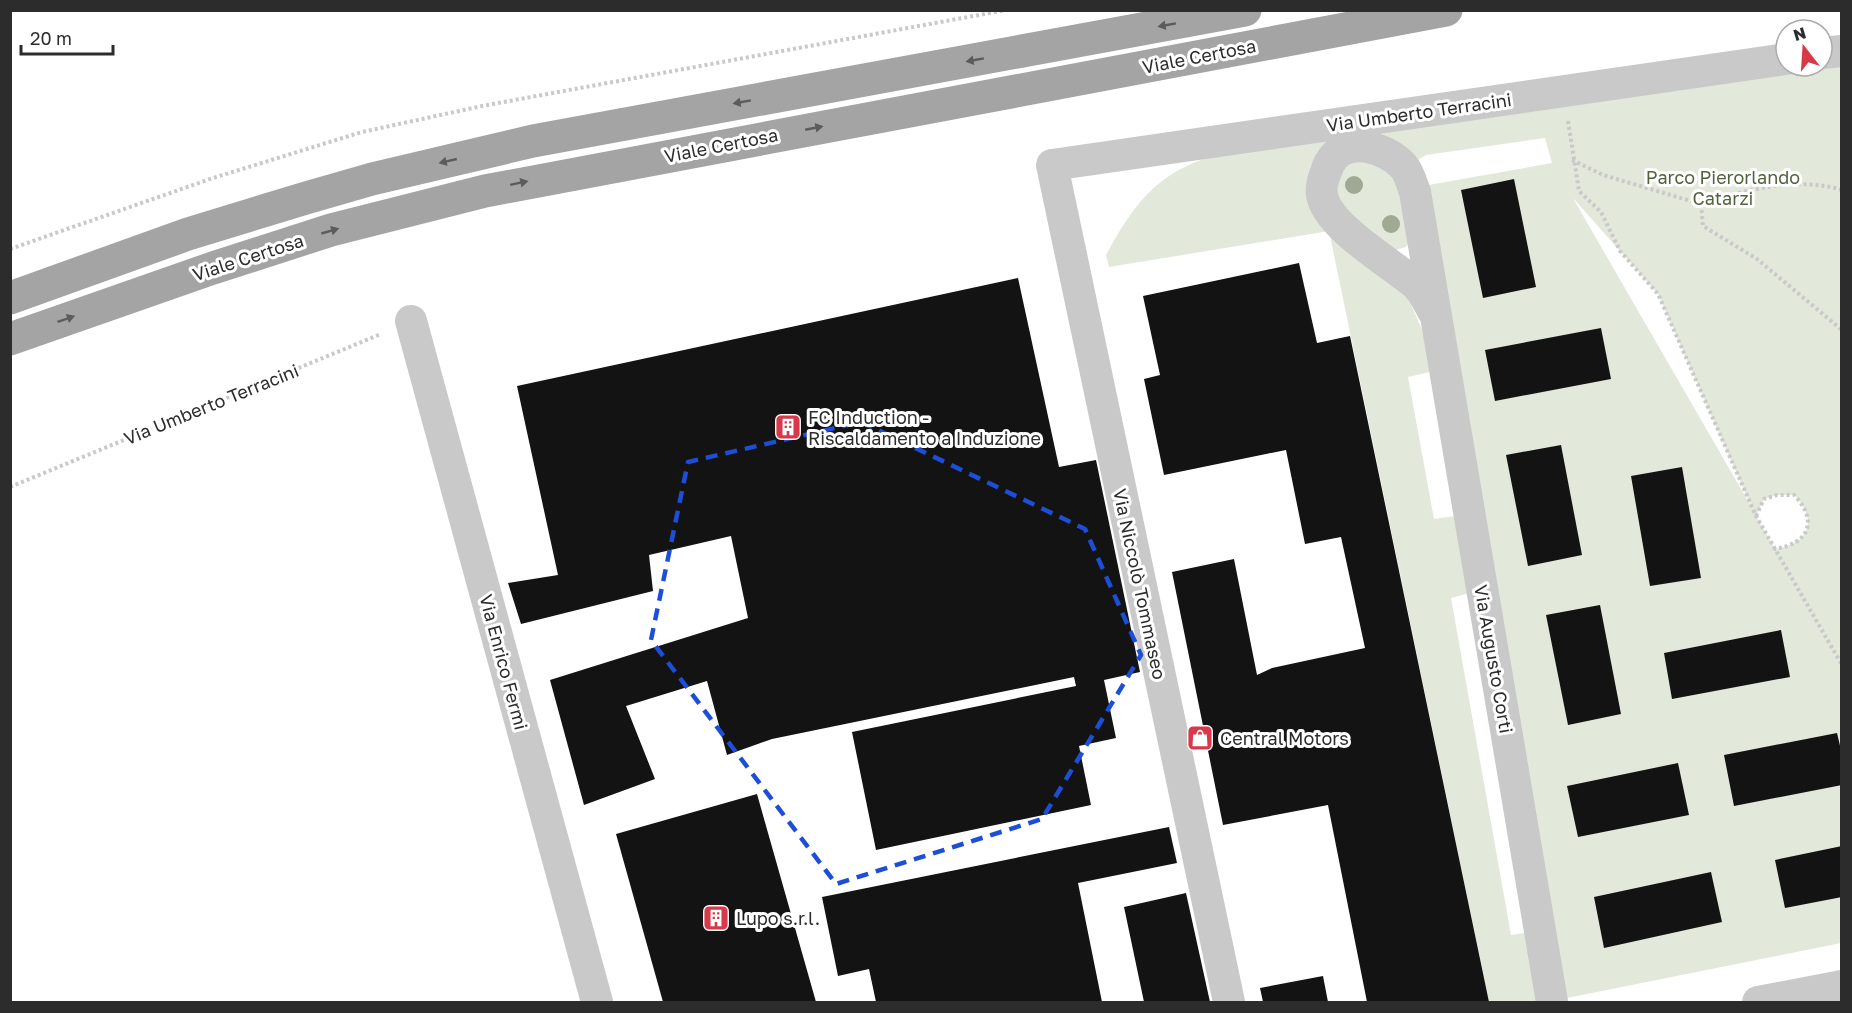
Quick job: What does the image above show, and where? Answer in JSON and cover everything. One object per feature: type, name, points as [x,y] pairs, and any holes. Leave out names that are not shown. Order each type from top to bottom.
[{"type":"main road","name":"Viale Certosa","points":[[10,298],[188,234],[295,201],[372,179],[516,145],[1245,10]]},
{"type":"main road","name":"Viale Certosa","points":[[10,339],[213,268],[331,230],[485,191],[1446,10]]},
{"type":"street","name":"Via Umberto Terracini","points":[[1052,165],[1774,61]]},
{"type":"street","name":"Via Augusto Corti","points":[[1436,316],[1415,283],[1329,214],[1322,195],[1322,185],[1330,162],[1343,152],[1357,147],[1375,148],[1389,153],[1406,168],[1414,192],[1436,316],[1552,1002]]},
{"type":"street","name":"Via Niccolò Tommaseo","points":[[1052,165],[1229,1002]]},
{"type":"street","name":"Via Enrico Fermi","points":[[411,321],[597,1002]]},
{"type":"street","points":[[1758,1002],[1842,986]]},
{"type":"path","points":[[1578,89],[1567,124],[1573,146],[1572,160],[1579,191],[1601,212],[1620,251],[1658,294],[1756,516],[1842,665]]},
{"type":"path","points":[[1572,160],[1603,175],[1701,204],[1774,185],[1820,183],[1842,190]]},
{"type":"path","points":[[1701,204],[1703,226],[1757,259],[1842,330]]},
{"type":"path","name":"Via Umberto Terracini","points":[[10,487],[411,321]]},
{"type":"path","points":[[1756,516],[1764,499],[1777,495],[1794,495],[1805,506],[1809,521],[1803,538],[1790,547],[1774,549]]},
{"type":"highlighted area","points":[[861,422],[1085,529],[1141,655],[1042,819],[836,884],[651,640],[688,462]]},
{"type":"green space","name":"Parco Pierorlando Catarzi","points":[[1841,50],[1841,943],[1552,1001],[1423,186],[1552,163],[1545,138],[1426,155],[1419,159],[1417,168],[1318,157],[1310,167],[1309,180],[1396,270],[1423,332],[1430,372],[1408,377],[1434,519],[1456,516],[1470,593],[1451,598],[1511,935],[1530,932],[1543,1001],[1489,1002],[1329,231],[1109,267],[1106,255],[1126,221],[1148,193],[1176,171],[1214,156],[1774,68],[1774,78],[1834,78],[1834,56]],"holes":[[[1574,199],[1658,294],[1752,508]],[[1777,495],[1794,495],[1806,513],[1807,530],[1796,542],[1775,549],[1756,516],[1764,499]]]},
{"type":"green space","points":[[1348,157],[1392,166],[1411,239],[1406,247],[1395,250],[1340,212],[1333,175]]},
{"type":"building","points":[[1514,179],[1536,287],[1483,298],[1461,190]]},
{"type":"building","points":[[1299,263],[1317,343],[1350,336],[1489,1002],[1367,1002],[1328,805],[1223,825],[1172,572],[1234,559],[1257,675],[1272,668],[1365,648],[1341,537],[1305,544],[1286,450],[1164,475],[1144,379],[1160,375],[1143,296]]},
{"type":"building","points":[[1018,278],[1059,467],[1096,460],[1140,672],[1104,680],[1116,738],[1079,746],[1091,805],[876,850],[852,732],[1076,686],[1074,677],[772,739],[727,755],[707,681],[626,706],[655,779],[584,805],[550,680],[748,618],[731,536],[649,555],[653,591],[521,624],[508,583],[558,575],[517,386]]},
{"type":"building","points":[[1601,328],[1611,379],[1495,401],[1485,350]]},
{"type":"building","points":[[1561,445],[1582,555],[1528,566],[1506,455]]},
{"type":"building","points":[[1682,467],[1701,578],[1650,586],[1631,476]]},
{"type":"building","points":[[1600,605],[1621,714],[1568,725],[1546,615]]},
{"type":"building","points":[[1781,630],[1790,677],[1672,699],[1664,653]]},
{"type":"building","points":[[1837,733],[1842,754],[1842,785],[1734,806],[1724,755]]},
{"type":"building","points":[[1678,763],[1689,815],[1578,837],[1567,786]]},
{"type":"building","name":"Lupo s.r.l.","points":[[757,794],[816,1002],[663,1002],[616,834]]},
{"type":"building","points":[[1169,827],[1177,863],[1078,883],[1102,1002],[876,1002],[869,969],[838,976],[822,897]]},
{"type":"building","points":[[1842,846],[1842,897],[1785,908],[1775,860]]},
{"type":"building","points":[[1711,872],[1722,922],[1604,948],[1594,897]]},
{"type":"building","points":[[1186,893],[1210,1002],[1144,1002],[1124,907]]},
{"type":"building","points":[[1323,976],[1328,1002],[1263,1002],[1260,988]]},
{"type":"place","name":"FC Induction - Riscaldamento a Induzione","points":[[788,427]]},
{"type":"place","name":"Central Motors","points":[[1200,738]]},
{"type":"place","name":"Lupo s.r.l.","points":[[716,918]]}]
